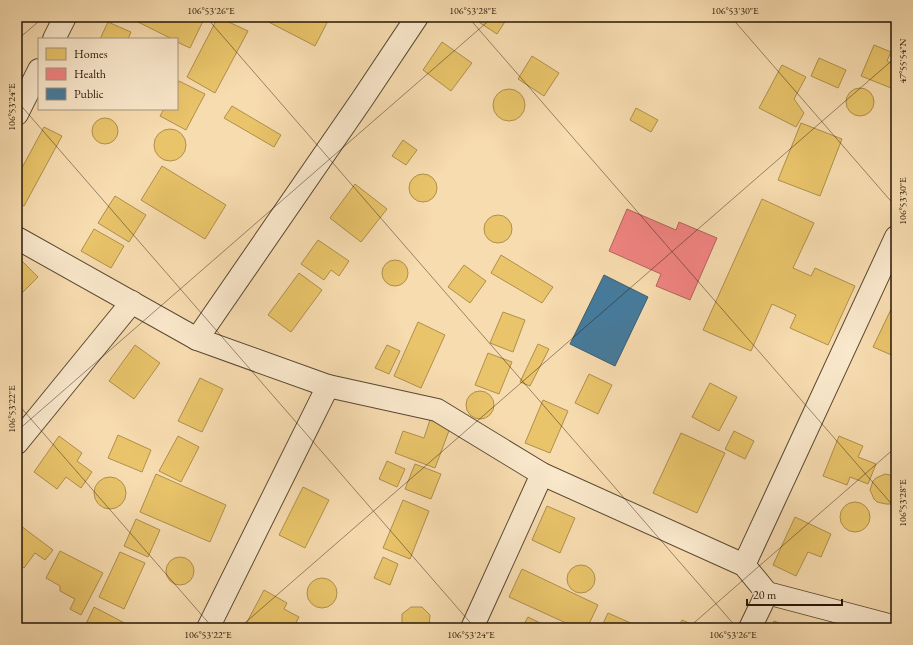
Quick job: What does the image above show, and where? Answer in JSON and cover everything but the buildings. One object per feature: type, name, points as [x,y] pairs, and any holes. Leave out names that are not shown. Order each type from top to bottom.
[{"type":"street","points":[[54,38],[65,17]]},
{"type":"street","points":[[197,339],[359,105],[417,17]]},
{"type":"street","points":[[17,114],[38,72]]},
{"type":"street","points":[[744,565],[896,237]]},
{"type":"street","points":[[17,238],[197,339],[328,386],[437,410],[542,474],[744,565],[767,593],[896,628]]},
{"type":"street","points":[[17,443],[132,302]]},
{"type":"street","points":[[208,628],[328,386]]},
{"type":"street","points":[[472,628],[542,474]]},
{"type":"street","points":[[750,628],[767,593]]}]
